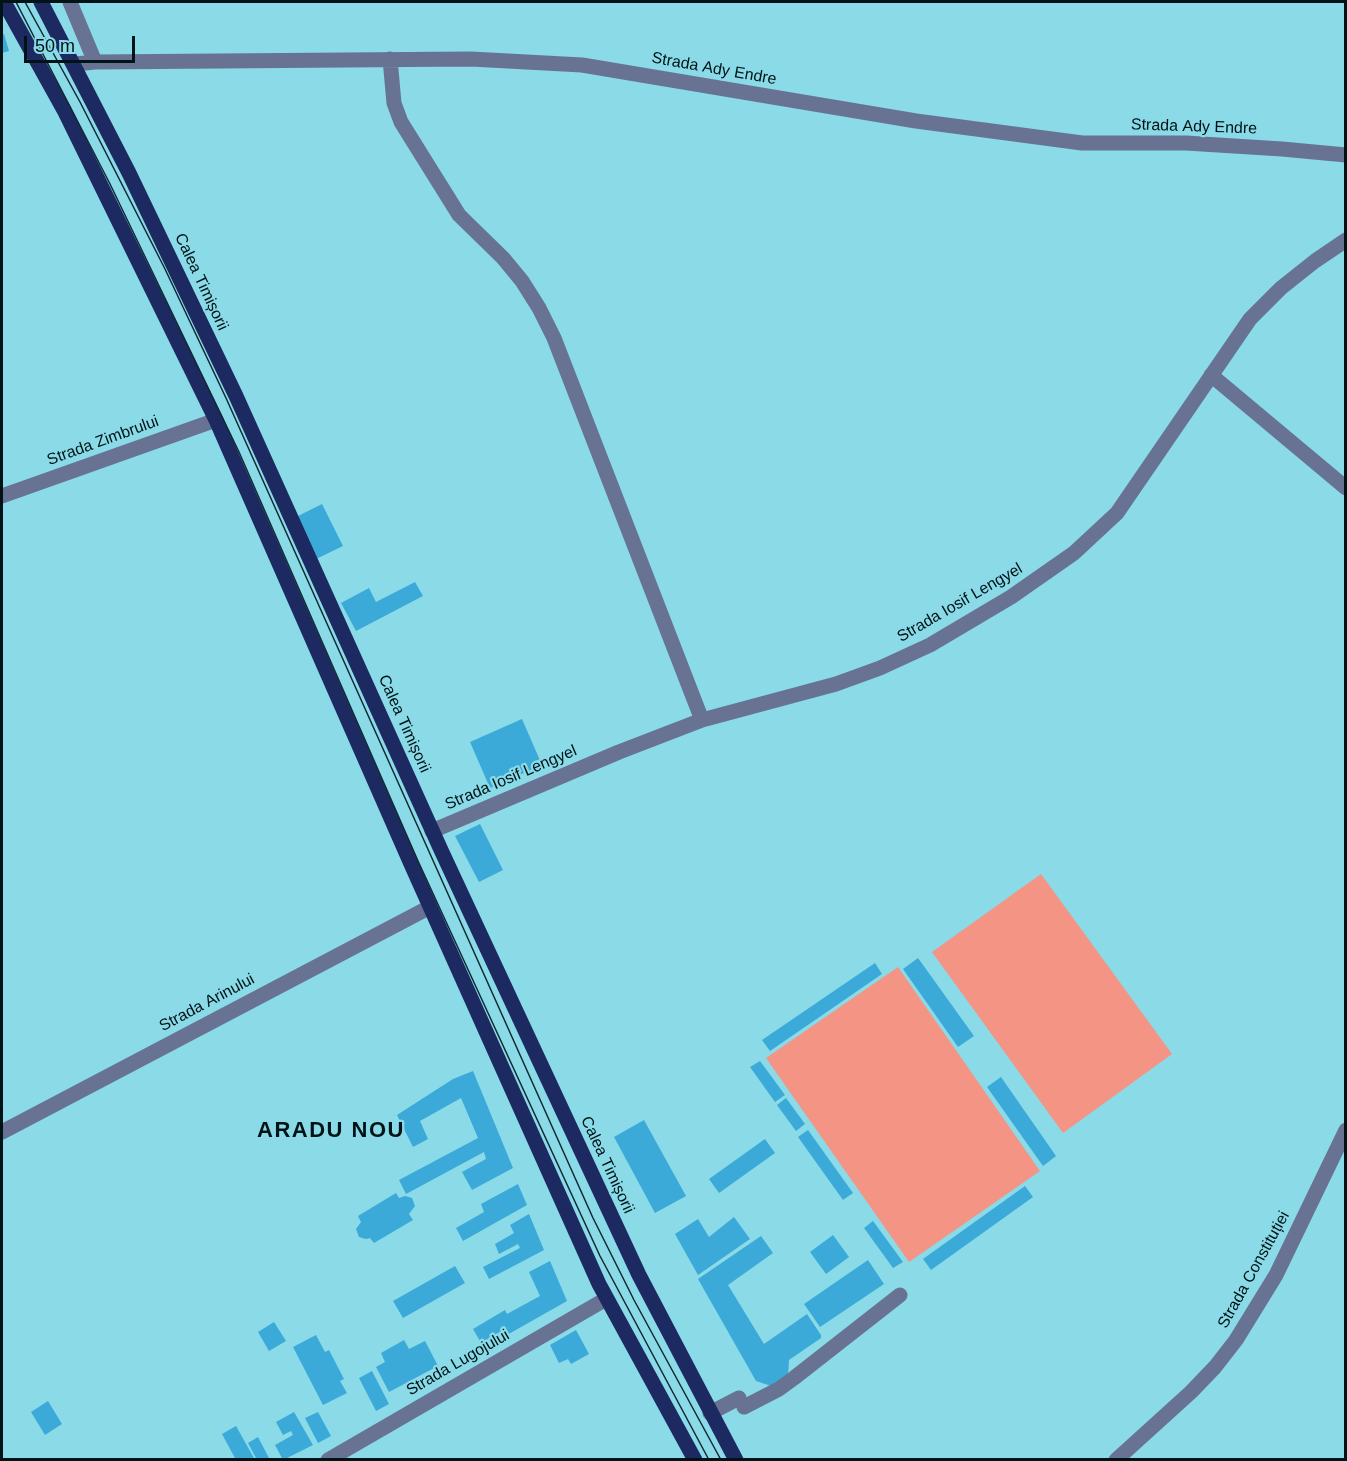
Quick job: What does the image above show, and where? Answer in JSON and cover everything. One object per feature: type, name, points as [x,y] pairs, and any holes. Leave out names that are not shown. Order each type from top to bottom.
[{"type":"main road","points":[[3,2],[64,111],[216,420],[430,907],[606,1299],[695,1460]]},
{"type":"main road","name":"Calea Timișorii","points":[[41,2],[129,172],[236,396],[432,831],[639,1275],[736,1460]]},
{"type":"street","points":[[70,2],[95,62]]},
{"type":"street","name":"Strada Ady Endre","points":[[75,64],[471,59],[582,65],[916,121],[1082,142],[1282,148],[1346,155]]},
{"type":"street","points":[[390,60],[394,103],[401,123],[459,215],[503,258],[522,281],[539,308],[554,339],[702,720]]},
{"type":"street","name":"Strada Iosif Lengyel","points":[[432,831],[597,760],[702,720],[836,684],[880,668],[930,645],[1020,590],[1074,553],[1117,513],[1250,319],[1290,281],[1346,240]]},
{"type":"street","points":[[1211,375],[1346,488]]},
{"type":"street","name":"Strada Zimbrului","points":[[2,496],[216,420]]},
{"type":"street","name":"Strada Arinului","points":[[2,1132],[430,907]]},
{"type":"street","name":"Strada Constituției","points":[[1116,1460],[1191,1392],[1236,1340],[1281,1265],[1346,1130]]},
{"type":"street","points":[[710,1413],[786,1384],[900,1295]]},
{"type":"street","name":"Strada Lugojului","points":[[328,1460],[606,1299]]},
{"type":"shaded area","points":[[1041,874],[1172,1054],[1063,1133],[932,952]]},
{"type":"shaded area","points":[[898,967],[1040,1171],[909,1262],[766,1058]]},
{"type":"building","points":[[4,34],[9,51],[2,53],[2,35]]},
{"type":"building","points":[[322,504],[343,546],[316,559],[296,517]]},
{"type":"building","points":[[415,582],[423,596],[356,631],[341,603],[369,588],[376,602]]},
{"type":"building","points":[[522,719],[542,765],[490,788],[470,742]]},
{"type":"building","points":[[480,824],[503,870],[479,882],[455,836]]},
{"type":"building","points":[[918,958],[974,1036],[958,1047],[903,969]]},
{"type":"building","points":[[875,963],[882,974],[770,1051],[762,1040]]},
{"type":"building","points":[[760,1061],[785,1095],[775,1102],[750,1067]]},
{"type":"building","points":[[473,1071],[513,1168],[472,1190],[462,1172],[486,1159],[484,1152],[406,1194],[399,1180],[478,1138],[461,1098],[420,1121],[428,1139],[413,1147],[397,1115],[453,1079]]},
{"type":"building","points":[[1001,1077],[1056,1156],[1043,1166],[987,1087]]},
{"type":"building","points":[[786,1098],[805,1124],[796,1131],[777,1105]]},
{"type":"building","points":[[644,1120],[686,1196],[655,1213],[614,1137]]},
{"type":"building","points":[[808,1130],[853,1193],[843,1200],[798,1137]]},
{"type":"building","points":[[765,1139],[775,1153],[719,1193],[709,1179]]},
{"type":"building","points":[[518,1184],[527,1205],[463,1241],[456,1228],[484,1212],[481,1204]]},
{"type":"building","points":[[1025,1186],[1033,1197],[931,1270],[923,1259]]},
{"type":"building","points":[[396,1193],[399,1198],[405,1196],[412,1198],[415,1206],[409,1214],[413,1220],[374,1243],[370,1238],[359,1237],[356,1229],[361,1222],[358,1216]]},
{"type":"building","points":[[529,1214],[544,1250],[489,1279],[483,1267],[520,1248],[518,1244],[499,1254],[495,1244],[514,1233],[510,1225]]},
{"type":"building","points":[[734,1217],[750,1239],[698,1275],[675,1234],[698,1219],[709,1237]]},
{"type":"building","points":[[873,1221],[903,1262],[893,1268],[864,1228]]},
{"type":"building","points":[[833,1235],[849,1257],[826,1274],[810,1252]]},
{"type":"building","points":[[761,1236],[773,1253],[728,1285],[764,1344],[807,1314],[821,1335],[821,1338],[789,1360],[788,1377],[774,1387],[756,1381],[698,1279]]},
{"type":"building","points":[[868,1260],[884,1284],[820,1327],[804,1304]]},
{"type":"building","points":[[550,1261],[567,1301],[484,1348],[473,1329],[505,1310],[507,1314],[540,1296],[529,1272]]},
{"type":"building","points":[[455,1266],[465,1283],[403,1318],[393,1301]]},
{"type":"building","points":[[274,1322],[286,1341],[269,1351],[258,1332]]},
{"type":"building","points":[[576,1330],[589,1354],[571,1364],[568,1359],[559,1363],[550,1345]]},
{"type":"building","points":[[316,1335],[325,1352],[329,1350],[344,1379],[340,1381],[347,1393],[323,1405],[293,1347]]},
{"type":"building","points":[[404,1340],[409,1349],[425,1341],[438,1366],[389,1392],[376,1367],[385,1362],[381,1353]]},
{"type":"building","points":[[372,1371],[389,1404],[376,1411],[359,1378]]},
{"type":"building","points":[[48,1401],[62,1424],[45,1435],[31,1412]]},
{"type":"building","points":[[294,1412],[313,1445],[283,1460],[275,1445],[293,1435],[291,1431],[283,1435],[276,1422]]},
{"type":"building","points":[[318,1412],[331,1436],[318,1443],[305,1418]]},
{"type":"building","points":[[236,1426],[255,1460],[236,1460],[222,1434]]},
{"type":"building","points":[[258,1437],[270,1460],[257,1460],[248,1443]]},
{"type":"tram line","points":[[16,2],[110,184],[239,452],[418,861],[600,1256],[709,1460]]},
{"type":"tram line","points":[[25,2],[80,102],[165,269],[226,398],[593,1218],[634,1300],[721,1460]]},
{"type":"district","name":"ARADU NOU","points":[[331,1131]]}]
